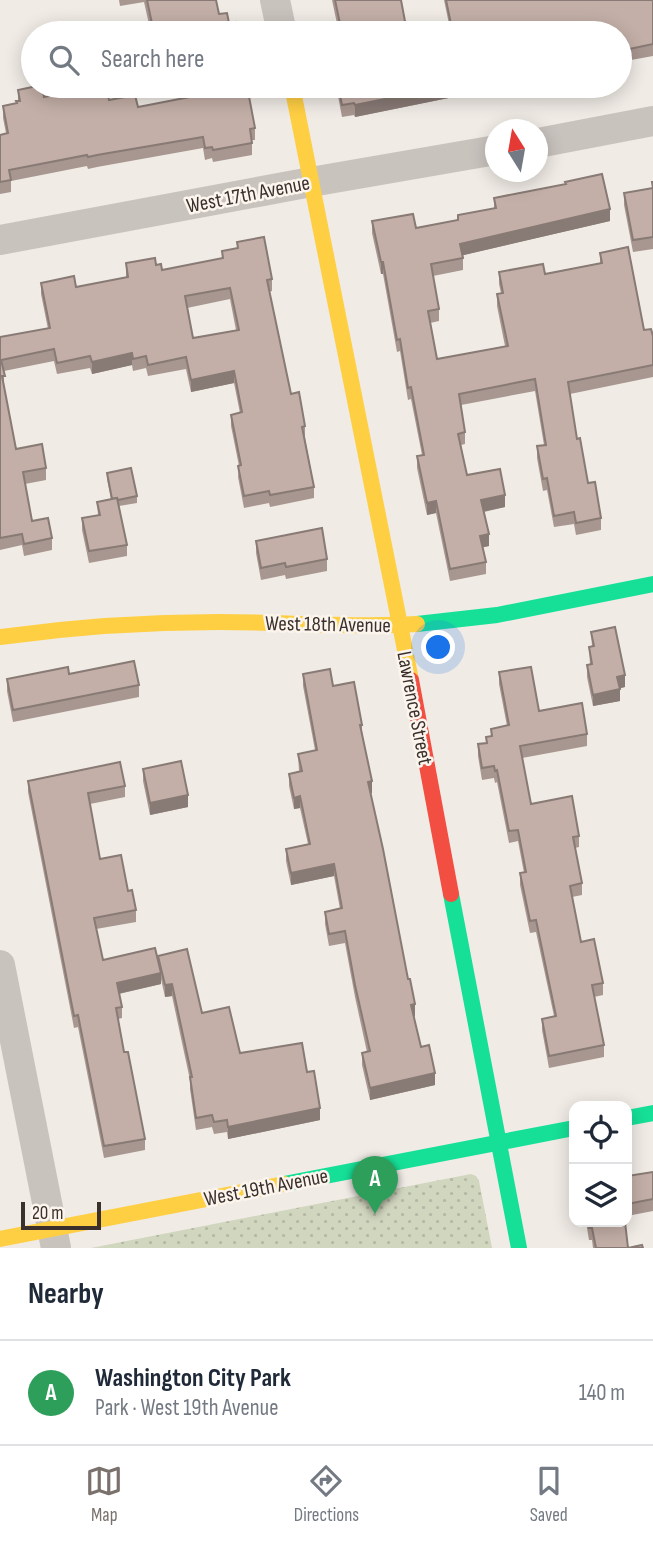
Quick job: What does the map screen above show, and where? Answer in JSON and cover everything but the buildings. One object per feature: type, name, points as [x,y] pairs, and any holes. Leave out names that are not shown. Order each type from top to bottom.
[{"type":"street","points":[[275,0],[279,21]]},
{"type":"street","name":"Lawrence Street","points":[[294,98],[400,625],[519,1248]]},
{"type":"street","points":[[548,141],[653,121]]},
{"type":"street","name":"West 17th Avenue","points":[[0,240],[485,152]]},
{"type":"street","name":"West 18th Avenue","points":[[0,637],[42,631],[170,622],[400,625],[445,622],[489,617],[653,584]]},
{"type":"street","points":[[0,965],[55,1239]]},
{"type":"street","points":[[632,1117],[653,1113]]},
{"type":"street","name":"West 19th Avenue","points":[[0,1239],[55,1239],[569,1129]]},
{"type":"green space","points":[[471,1174],[479,1181],[492,1248],[91,1248]]},
{"type":"traffic: fast","points":[[417,624],[497,615],[653,584]]},
{"type":"traffic: fast","points":[[451,894],[519,1248]]},
{"type":"traffic: fast","points":[[632,1117],[653,1113]]},
{"type":"traffic: fast","points":[[284,1184],[569,1129]]},
{"type":"traffic: slow","points":[[294,98],[411,680]]},
{"type":"traffic: slow","points":[[0,637],[164,623],[417,624]]},
{"type":"traffic: slow","points":[[0,1239],[284,1184]]},
{"type":"traffic: jam","points":[[411,680],[451,894]]},
{"type":"place","name":"Washington City Park","points":[[375,1214]]}]
